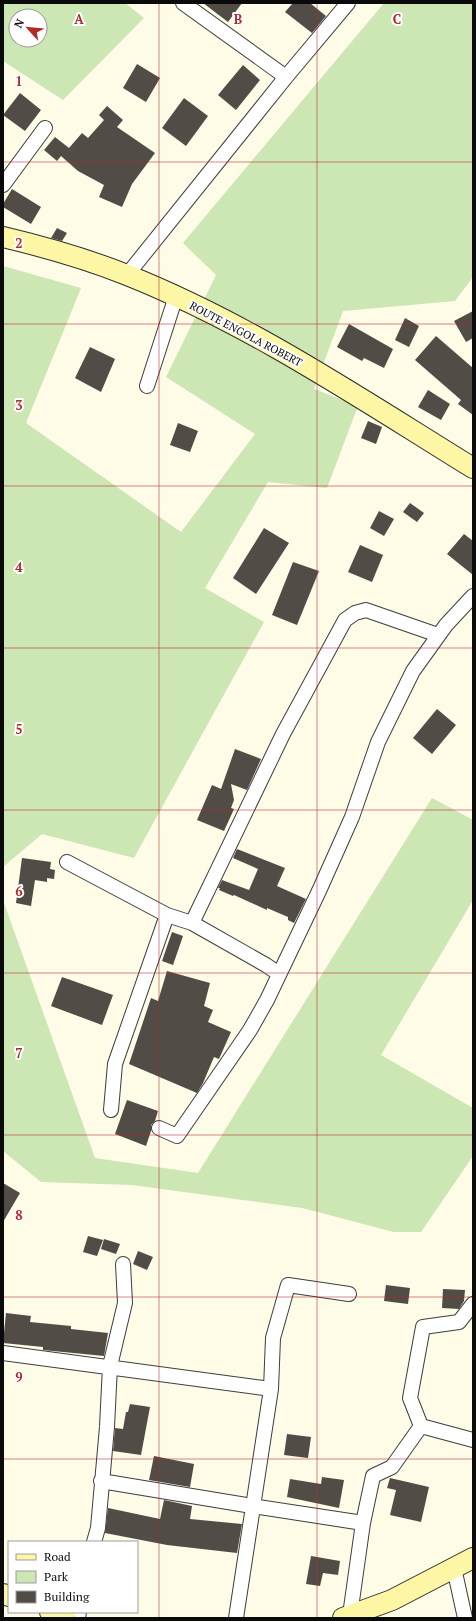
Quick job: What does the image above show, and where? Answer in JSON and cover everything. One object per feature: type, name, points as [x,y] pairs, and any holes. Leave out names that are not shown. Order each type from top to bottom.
[{"type":"street","points":[[183,3],[286,77]]},
{"type":"street","points":[[127,275],[286,77],[348,3]]},
{"type":"street","points":[[3,184],[45,128]]},
{"type":"street","name":"ROUTE ENGOLA ROBERT","points":[[3,237],[67,253],[127,275],[176,296],[278,349],[473,468]]},
{"type":"street","points":[[147,386],[176,296]]},
{"type":"street","points":[[159,1128],[177,1136],[250,1030],[279,974],[352,817],[378,742],[413,671],[438,635],[473,596]]},
{"type":"street","points":[[192,923],[283,734],[345,620],[354,613],[366,610],[438,635]]},
{"type":"street","points":[[67,862],[166,915],[192,923],[279,974]]},
{"type":"street","points":[[111,1110],[115,1064],[166,915]]},
{"type":"street","points":[[94,1541],[98,1528],[101,1480],[108,1427],[110,1366],[125,1303],[123,1264]]},
{"type":"street","points":[[236,1618],[271,1389],[273,1338],[288,1285],[349,1294]]},
{"type":"street","points":[[421,1426],[410,1398],[423,1327],[459,1322],[473,1304]]},
{"type":"street","points":[[3,1353],[110,1366],[271,1389]]},
{"type":"street","points":[[421,1426],[473,1440]]},
{"type":"street","points":[[346,1617],[373,1476],[392,1467],[421,1426]]},
{"type":"street","points":[[101,1480],[254,1507],[363,1523]]},
{"type":"street","points":[[346,1617],[392,1600],[473,1558]]},
{"type":"street","points":[[454,1568],[465,1618]]},
{"type":"street","points":[[53,1613],[66,1618]]},
{"type":"green space","points":[[3,3],[125,3],[144,18],[63,100],[3,61]]},
{"type":"green space","points":[[384,3],[473,3],[473,277],[455,301],[343,311],[314,389],[358,406],[327,488],[268,482],[205,588],[264,622],[134,858],[42,834],[3,867],[3,266],[81,288],[26,423],[181,532],[255,434],[166,377],[216,275],[183,243]]},
{"type":"green space","points":[[432,798],[473,820],[473,900],[381,1055],[473,1108],[473,1156],[421,1232],[394,1232],[302,1208],[132,1185],[41,1182],[3,1151],[3,900],[95,1158],[198,1173]]},
{"type":"building","points":[[203,3],[242,3],[228,22]]},
{"type":"building","points":[[293,3],[310,3],[326,16],[312,33],[285,12]]},
{"type":"building","points":[[137,64],[160,78],[146,102],[123,88]]},
{"type":"building","points":[[243,65],[260,80],[236,110],[218,95]]},
{"type":"building","points":[[20,93],[41,110],[25,131],[3,115]]},
{"type":"building","points":[[184,98],[208,116],[186,146],[162,128]]},
{"type":"building","points":[[107,106],[123,120],[117,127],[155,153],[132,184],[122,207],[99,197],[104,185],[78,171],[61,156],[57,161],[44,150],[55,137],[69,148],[82,133],[88,138],[104,120],[99,115]]},
{"type":"building","points":[[12,189],[41,207],[31,224],[3,207],[3,204]]},
{"type":"building","points":[[57,228],[67,233],[62,241],[51,238]]},
{"type":"building","points":[[473,311],[473,338],[466,342],[454,321]]},
{"type":"building","points":[[405,318],[419,326],[409,347],[395,340]]},
{"type":"building","points":[[349,324],[393,349],[384,368],[364,358],[362,361],[337,347]]},
{"type":"building","points":[[436,336],[473,368],[473,415],[458,404],[461,400],[415,360]]},
{"type":"building","points":[[90,347],[115,359],[101,392],[75,378]]},
{"type":"building","points":[[428,390],[450,404],[441,420],[418,407]]},
{"type":"building","points":[[368,421],[382,427],[376,444],[361,438]]},
{"type":"building","points":[[178,423],[198,431],[190,452],[170,445]]},
{"type":"building","points":[[410,503],[424,513],[417,522],[403,512]]},
{"type":"building","points":[[379,511],[394,519],[384,536],[370,528]]},
{"type":"building","points":[[264,528],[289,543],[256,594],[233,578]]},
{"type":"building","points":[[464,534],[473,541],[473,575],[447,554]]},
{"type":"building","points":[[360,545],[383,555],[372,582],[348,572]]},
{"type":"building","points":[[293,562],[319,571],[297,625],[272,615]]},
{"type":"building","points":[[437,709],[456,725],[432,754],[413,738]]},
{"type":"building","points":[[235,749],[261,759],[247,790],[231,784],[234,800],[231,808],[234,809],[224,831],[197,820],[212,785],[221,789]]},
{"type":"building","points":[[237,849],[285,868],[277,886],[306,899],[294,923],[288,920],[288,917],[219,890],[220,888],[218,888],[222,880],[249,890],[258,869],[233,858]]},
{"type":"building","points":[[22,858],[51,862],[50,869],[55,870],[54,879],[47,878],[47,882],[35,880],[31,906],[16,903]]},
{"type":"building","points":[[172,932],[183,936],[173,965],[162,961]]},
{"type":"building","points":[[167,971],[210,983],[204,1006],[213,1010],[208,1022],[231,1032],[219,1059],[214,1057],[197,1093],[129,1064],[151,998],[158,1001]]},
{"type":"building","points":[[62,977],[113,995],[102,1025],[51,1006]]},
{"type":"building","points":[[127,1100],[158,1111],[155,1121],[151,1125],[151,1131],[146,1146],[115,1134]]},
{"type":"building","points":[[3,1183],[20,1193],[3,1222]]},
{"type":"building","points":[[88,1236],[103,1240],[97,1256],[83,1252]]},
{"type":"building","points":[[104,1239],[120,1244],[116,1254],[101,1249]]},
{"type":"building","points":[[138,1251],[153,1257],[147,1270],[133,1264]]},
{"type":"building","points":[[386,1285],[410,1288],[408,1304],[384,1301]]},
{"type":"building","points":[[443,1289],[465,1290],[464,1301],[459,1309],[442,1308]]},
{"type":"building","points":[[6,1313],[31,1316],[30,1322],[71,1326],[71,1329],[108,1333],[104,1356],[43,1350],[43,1347],[3,1343]]},
{"type":"building","points":[[130,1404],[150,1407],[141,1455],[113,1451],[115,1428],[123,1429],[126,1412],[128,1412]]},
{"type":"building","points":[[287,1434],[311,1437],[308,1458],[284,1455]]},
{"type":"building","points":[[154,1456],[194,1464],[190,1487],[149,1480]]},
{"type":"building","points":[[322,1477],[344,1480],[339,1508],[287,1497],[290,1479],[321,1484]]},
{"type":"building","points":[[390,1478],[429,1487],[421,1522],[390,1515],[396,1490],[387,1488]]},
{"type":"building","points":[[164,1500],[192,1506],[190,1519],[242,1524],[237,1553],[167,1545],[105,1533],[108,1508],[160,1519]]},
{"type":"building","points":[[311,1556],[340,1561],[338,1575],[323,1573],[320,1586],[306,1584]]}]
